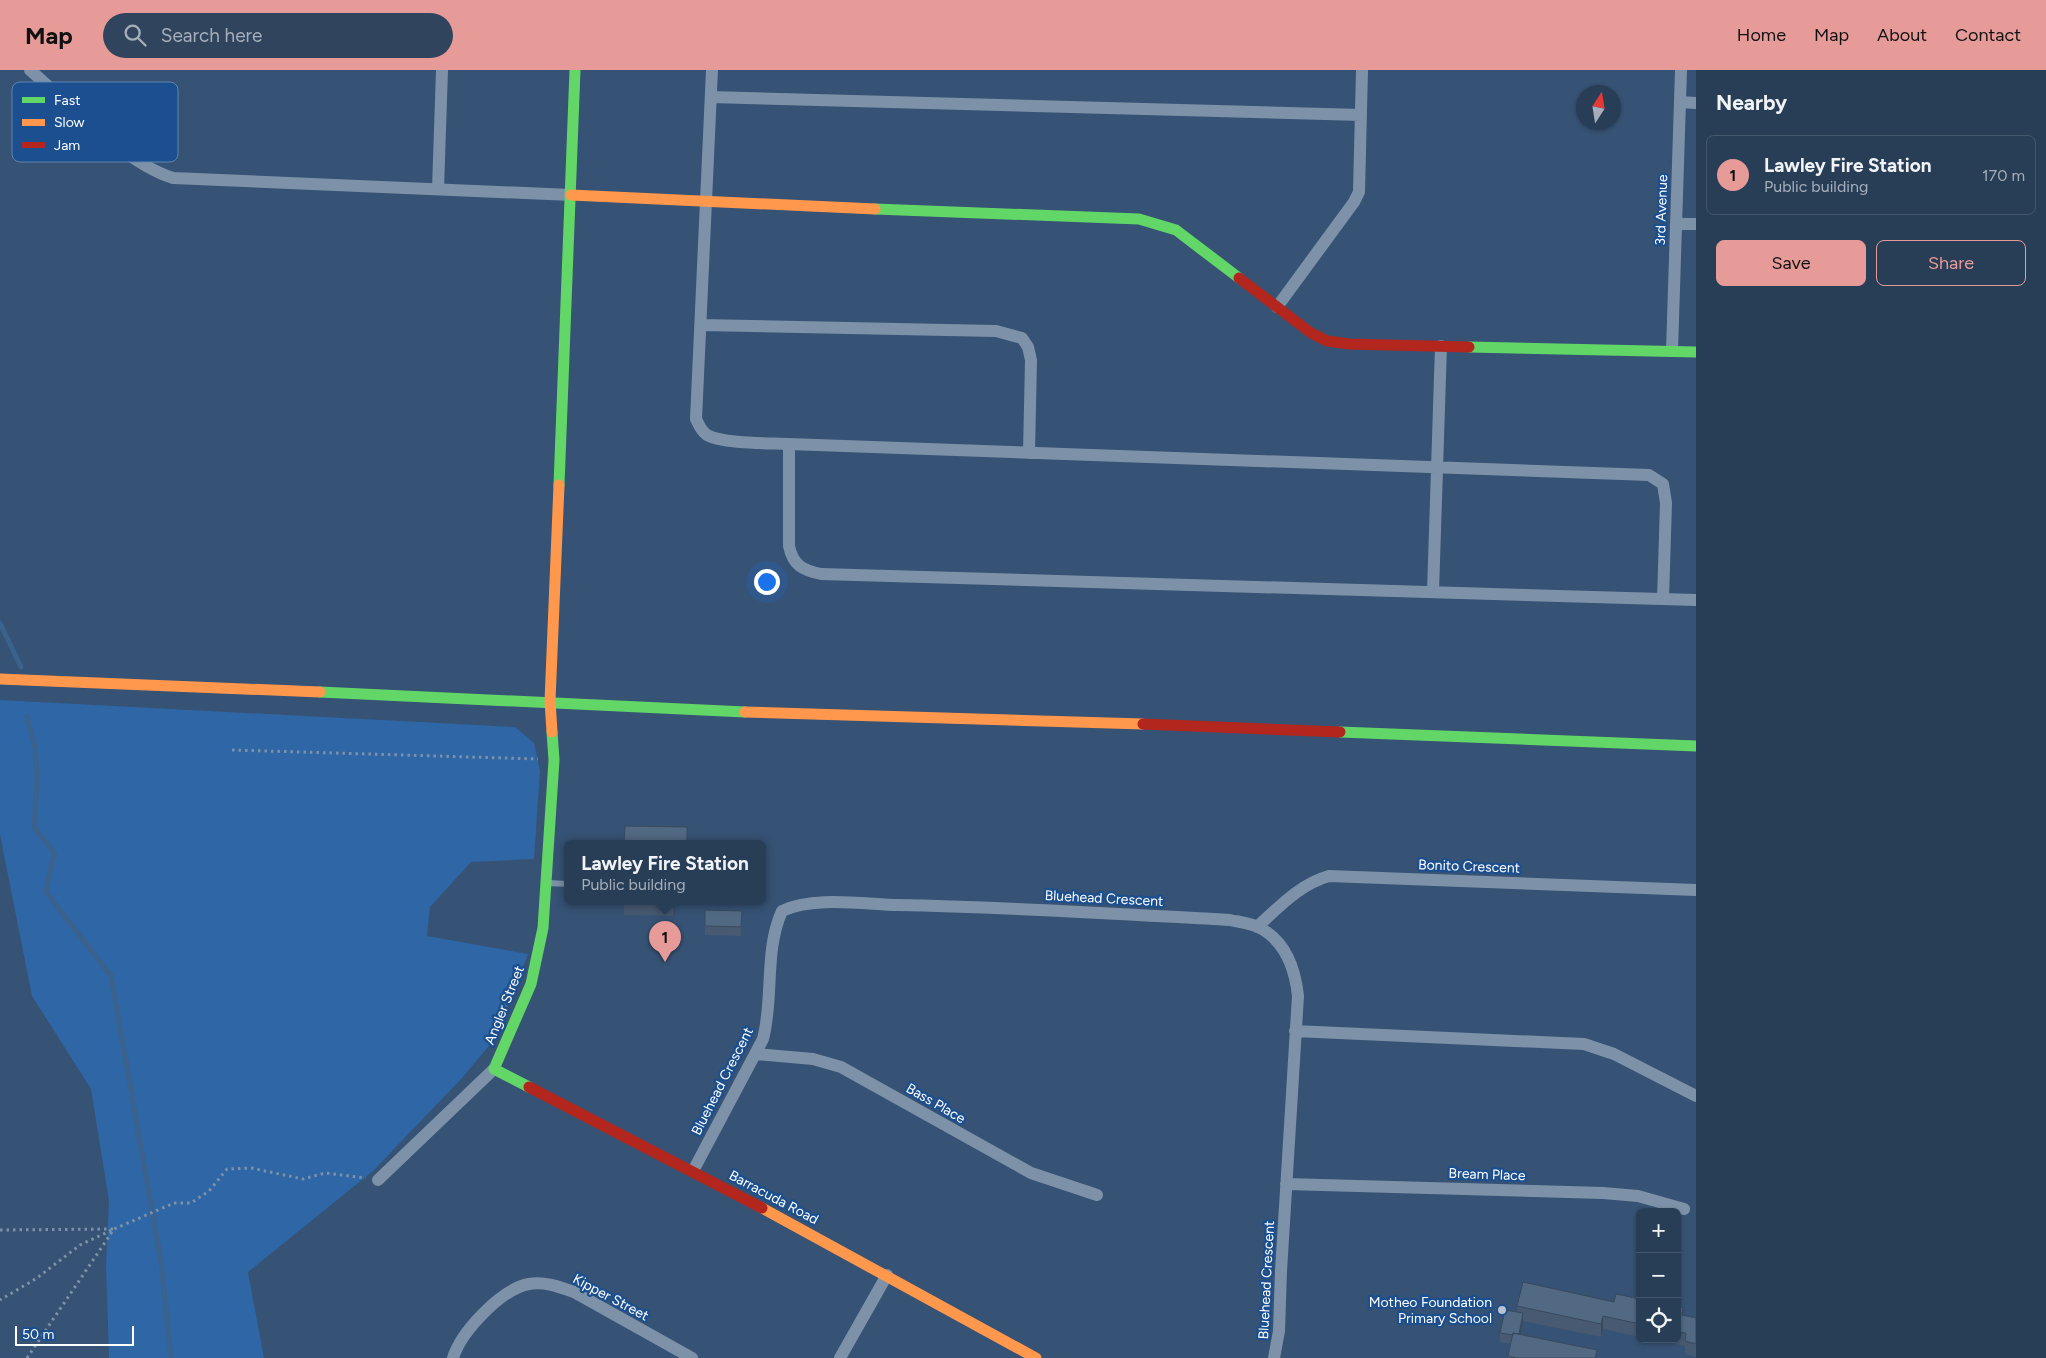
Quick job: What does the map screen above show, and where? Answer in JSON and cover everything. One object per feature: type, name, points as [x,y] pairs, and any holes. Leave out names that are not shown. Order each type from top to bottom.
[{"type":"street","points":[[30,70],[44,82]]},
{"type":"street","points":[[438,188],[442,70]]},
{"type":"street","name":"Angler Street","points":[[378,1180],[494,1069],[531,984],[544,928],[554,760],[550,701],[575,70]]},
{"type":"street","points":[[712,70],[696,419],[702,430],[708,435],[721,438],[789,444],[1649,475],[1663,484],[1666,503],[1663,599]]},
{"type":"street","points":[[1276,307],[1354,202],[1359,192],[1362,70]]},
{"type":"street","name":"3rd Avenue","points":[[1672,351],[1681,70]]},
{"type":"street","points":[[711,97],[1361,115]]},
{"type":"street","points":[[1680,102],[1696,103]]},
{"type":"street","points":[[140,162],[173,178],[438,188],[706,203],[1139,220],[1176,230],[1276,307],[1326,341],[1349,344],[1696,352]]},
{"type":"street","points":[[1676,224],[1696,224]]},
{"type":"street","points":[[701,325],[996,332],[1022,338],[1028,347],[1031,360],[1029,453]]},
{"type":"street","points":[[1433,592],[1441,346]]},
{"type":"street","points":[[789,444],[789,546],[792,559],[797,564],[814,572],[842,576],[1696,600]]},
{"type":"street","points":[[0,679],[550,701],[695,710],[1143,724],[1696,746]]},
{"type":"street","name":"Bonito Crescent","points":[[1257,926],[1298,891],[1315,880],[1329,876],[1696,890]]},
{"type":"street","name":"Bluehead Crescent","points":[[693,1171],[756,1054],[768,1021],[775,926],[782,911],[793,905],[824,903],[984,906],[1230,920],[1257,926],[1276,941],[1289,958],[1296,975],[1298,996],[1279,1331],[1274,1358]]},
{"type":"street","points":[[1295,1031],[1584,1044],[1609,1052],[1696,1096]]},
{"type":"street","name":"Bass Place","points":[[756,1054],[813,1059],[841,1066],[1030,1173],[1098,1195]]},
{"type":"street","name":"Barracuda Road","points":[[494,1069],[693,1171],[887,1275],[1036,1358]]},
{"type":"street","name":"Bream Place","points":[[1286,1184],[1603,1192],[1638,1196],[1684,1209]]},
{"type":"street","points":[[840,1358],[887,1275]]},
{"type":"street","name":"Kipper Street","points":[[454,1358],[462,1336],[489,1308],[519,1287],[538,1284],[557,1286],[574,1292],[692,1358]]},
{"type":"lane","points":[[546,882],[564,884]]},
{"type":"path","points":[[232,750],[554,760]]},
{"type":"path","points":[[0,1300],[37,1278],[80,1245],[174,1203],[191,1204],[209,1191],[227,1169],[251,1168],[302,1179],[325,1173],[378,1180]]},
{"type":"path","points":[[0,1230],[114,1229]]},
{"type":"path","points":[[27,1358],[114,1229]]},
{"type":"shaded area","points":[[0,700],[515,727],[534,743],[540,771],[534,859],[471,862],[430,907],[427,936],[528,954],[494,1040],[462,1078],[373,1171],[248,1272],[264,1358],[109,1358],[106,1266],[109,1201],[91,1089],[32,996],[0,835]]},
{"type":"building","points":[[625,826],[687,827],[687,840],[624,840]]},
{"type":"building","points":[[705,910],[742,911],[741,927],[705,926]]},
{"type":"building","points":[[1523,1282],[1614,1302],[1616,1294],[1636,1298],[1636,1323],[1603,1316],[1601,1324],[1517,1306]]},
{"type":"building","points":[[1681,1307],[1683,1308],[1682,1315],[1696,1318],[1696,1344],[1685,1341],[1686,1333],[1681,1332]]},
{"type":"building","points":[[1505,1310],[1523,1313],[1519,1334],[1500,1333]]},
{"type":"building","points":[[1513,1333],[1597,1350],[1595,1358],[1516,1358],[1508,1356]]},
{"type":"waterway","points":[[0,623],[21,667]]},
{"type":"waterway","points":[[27,717],[35,747],[37,778],[34,827],[55,854],[46,892],[111,976],[161,1262],[171,1358]]},
{"type":"traffic: fast","points":[[559,485],[575,70]]},
{"type":"traffic: fast","points":[[875,209],[1139,219],[1176,230],[1239,278]]},
{"type":"traffic: fast","points":[[1469,347],[1696,352]]},
{"type":"traffic: fast","points":[[320,692],[745,712]]},
{"type":"traffic: fast","points":[[529,1087],[494,1069],[531,984],[543,928],[554,760],[552,732]]},
{"type":"traffic: fast","points":[[1340,732],[1696,746]]},
{"type":"traffic: slow","points":[[571,195],[875,209]]},
{"type":"traffic: slow","points":[[552,732],[550,701],[559,485]]},
{"type":"traffic: slow","points":[[0,679],[320,692]]},
{"type":"traffic: slow","points":[[745,712],[1143,724]]},
{"type":"traffic: slow","points":[[762,1208],[1036,1358]]},
{"type":"traffic: jam","points":[[1239,278],[1311,333],[1327,341],[1349,344],[1469,347]]},
{"type":"traffic: jam","points":[[1143,724],[1340,732]]},
{"type":"traffic: jam","points":[[529,1087],[762,1208]]},
{"type":"place","name":"Lawley Fire Station","points":[[665,962]]},
{"type":"place","name":"Motheo Foundation Primary School","points":[[1502,1310]]}]
